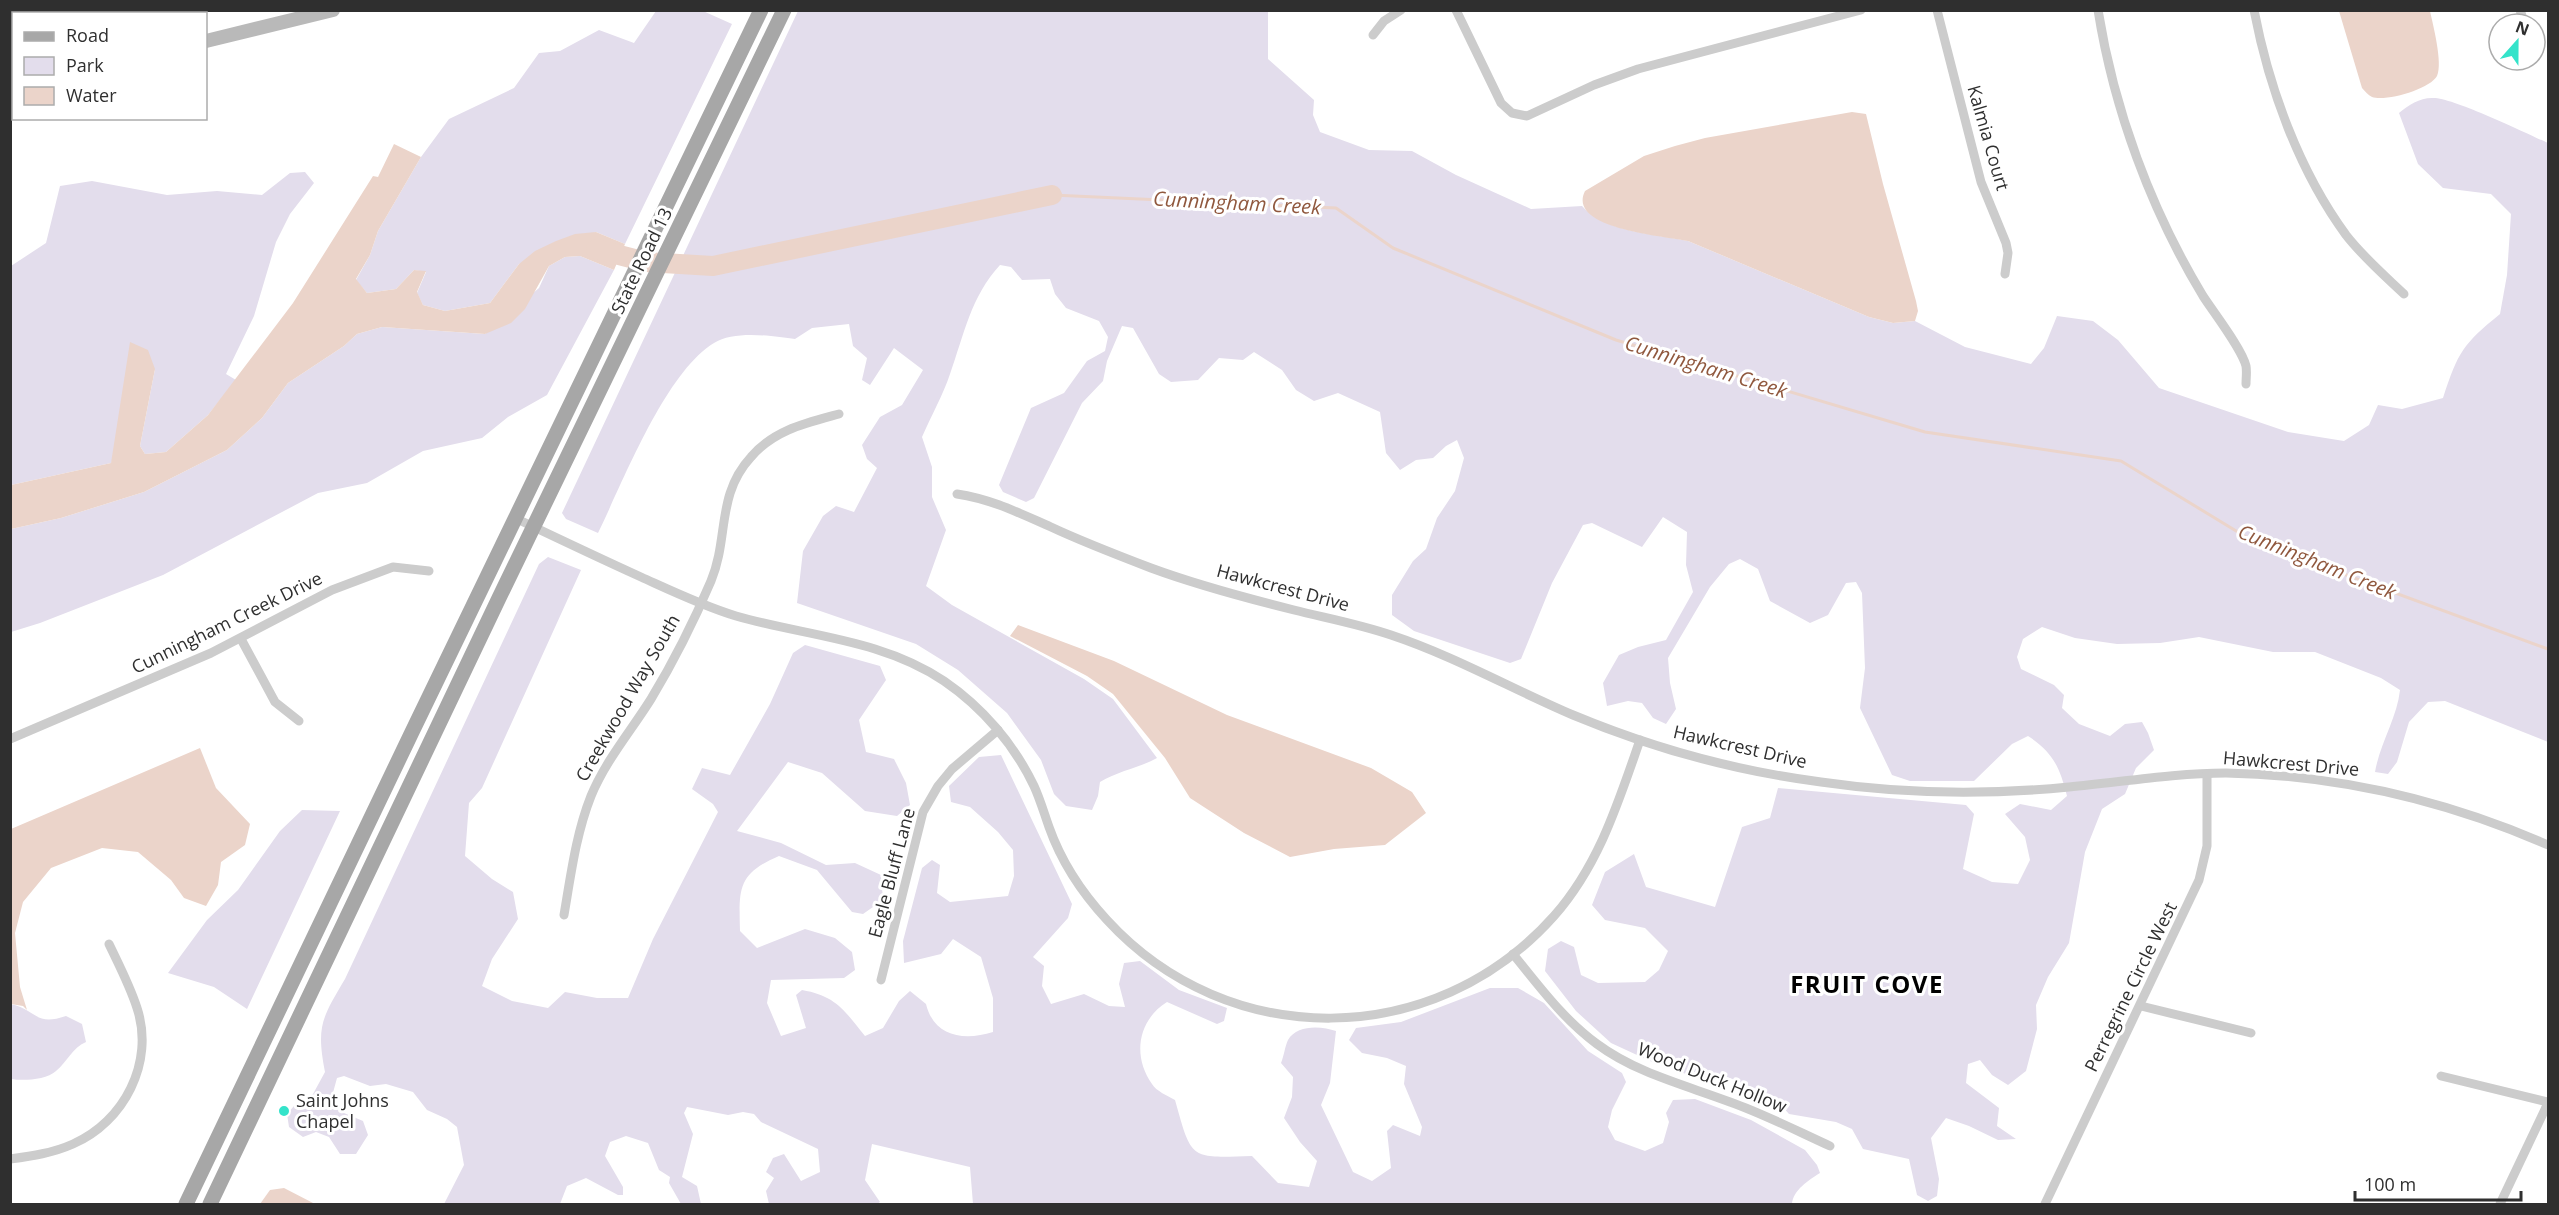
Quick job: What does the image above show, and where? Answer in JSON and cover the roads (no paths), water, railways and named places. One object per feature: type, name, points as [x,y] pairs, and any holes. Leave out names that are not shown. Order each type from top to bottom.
[{"type":"main road","name":"State Road 13","points":[[186,1204],[761,10]]},
{"type":"main road","name":"State Road 13","points":[[210,1204],[533,527],[784,10]]},
{"type":"main road","points":[[259,1052],[277,1062]]},
{"type":"street","points":[[207,41],[333,10]]},
{"type":"street","points":[[1373,35],[1384,21],[1401,10]]},
{"type":"street","points":[[1456,10],[1501,103],[1512,113],[1527,116],[1594,85],[1638,69],[1861,10]]},
{"type":"street","name":"Kalmia Court","points":[[1936,10],[1981,182],[2006,243],[2008,253],[2005,274]]},
{"type":"street","points":[[2098,10],[2112,78],[2147,184],[2191,276],[2242,355],[2247,371],[2246,384]]},
{"type":"street","points":[[2253,10],[2280,102],[2313,179],[2347,236],[2363,255],[2404,294]]},
{"type":"street","name":"Creekwood Way South","points":[[564,915],[575,847],[592,793],[619,745],[650,700],[673,660],[712,579],[718,558],[726,504],[740,470],[762,445],[780,433],[839,414]]},
{"type":"street","name":"Hawkcrest Drive","points":[[957,494],[990,500],[1093,546],[1156,569],[1240,596],[1391,635],[1468,665],[1568,712],[1640,740],[1766,774],[1868,788],[1938,792],[2008,791],[2207,774],[2298,777],[2413,796],[2464,811],[2548,844]]},
{"type":"street","points":[[515,518],[700,604],[737,616],[826,635],[897,656],[946,682],[966,698],[998,730],[1025,768],[1058,849],[1088,898],[1122,935],[1140,952],[1180,979],[1212,995],[1271,1014],[1321,1019],[1361,1017],[1405,1009],[1434,999],[1481,976],[1513,954],[1556,914],[1586,873],[1611,824],[1640,740]]},
{"type":"street","name":"Cunningham Creek Drive","points":[[10,739],[156,678],[240,639],[303,603],[393,567],[429,571]]},
{"type":"street","points":[[240,639],[274,702],[299,721]]},
{"type":"street","name":"Eagle Bluff Lane","points":[[881,980],[923,812],[938,786],[952,769],[998,730]]},
{"type":"street","name":"Perregrine Circle West","points":[[2045,1204],[2188,908],[2204,863],[2207,846],[2207,774]]},
{"type":"street","points":[[10,1160],[58,1150],[92,1134],[118,1110],[135,1080],[140,1064],[142,1029],[137,1008],[110,944]]},
{"type":"street","name":"Wood Duck Hollow","points":[[1513,954],[1558,1010],[1582,1032],[1615,1056],[1643,1070],[1758,1113],[1830,1146]]},
{"type":"street","points":[[2141,1006],[2251,1033]]},
{"type":"street","points":[[2441,1077],[2548,1102],[2500,1204]]},
{"type":"water","points":[[2339,11],[2430,11],[2439,62],[2437,76],[2433,81],[2417,90],[2387,98],[2372,97],[2362,88]]},
{"type":"water","points":[[1852,112],[1866,114],[1916,301],[1918,311],[1915,321],[1893,323],[1869,317],[1688,241],[1641,233],[1603,222],[1590,214],[1583,204],[1585,191],[1644,156],[1705,138]]},
{"type":"water","points":[[394,144],[421,157],[378,231],[370,255],[356,279],[367,293],[396,289],[414,270],[426,271],[417,292],[423,305],[445,311],[490,303],[519,264],[535,251],[575,234],[596,232],[625,244],[614,270],[580,256],[565,257],[549,266],[525,309],[511,323],[485,334],[382,327],[357,334],[344,346],[288,383],[262,418],[227,450],[144,492],[61,518],[11,529],[11,485],[111,463],[130,342],[148,350],[155,369],[140,446],[145,454],[166,452],[208,415],[293,303],[373,176],[378,177]]},
{"type":"water","points":[[1018,625],[1114,661],[1227,715],[1371,768],[1412,792],[1426,813],[1385,845],[1334,849],[1290,857],[1244,833],[1190,798],[1165,758],[1113,694],[1087,676],[1010,636]]},
{"type":"water","points":[[200,748],[216,788],[250,824],[245,845],[221,862],[218,885],[206,906],[184,898],[171,880],[138,852],[102,848],[51,868],[23,902],[15,933],[20,987],[27,1010],[23,1006],[11,1004],[11,829]]},
{"type":"water","points":[[284,1188],[315,1204],[260,1204],[270,1190]]},
{"type":"waterway","name":"Cunningham Creek","points":[[1052,195],[1336,208],[1393,248],[1616,340],[1925,432],[2121,461],[2251,540],[2548,649]]},
{"type":"waterway","name":"Cunningham Creek","points":[[596,249],[646,262],[713,266],[1052,195]]},
{"type":"place","name":"Saint Johns Chapel","points":[[284,1111]]},
{"type":"district","name":"FRUIT COVE","points":[[1867,985]]}]
